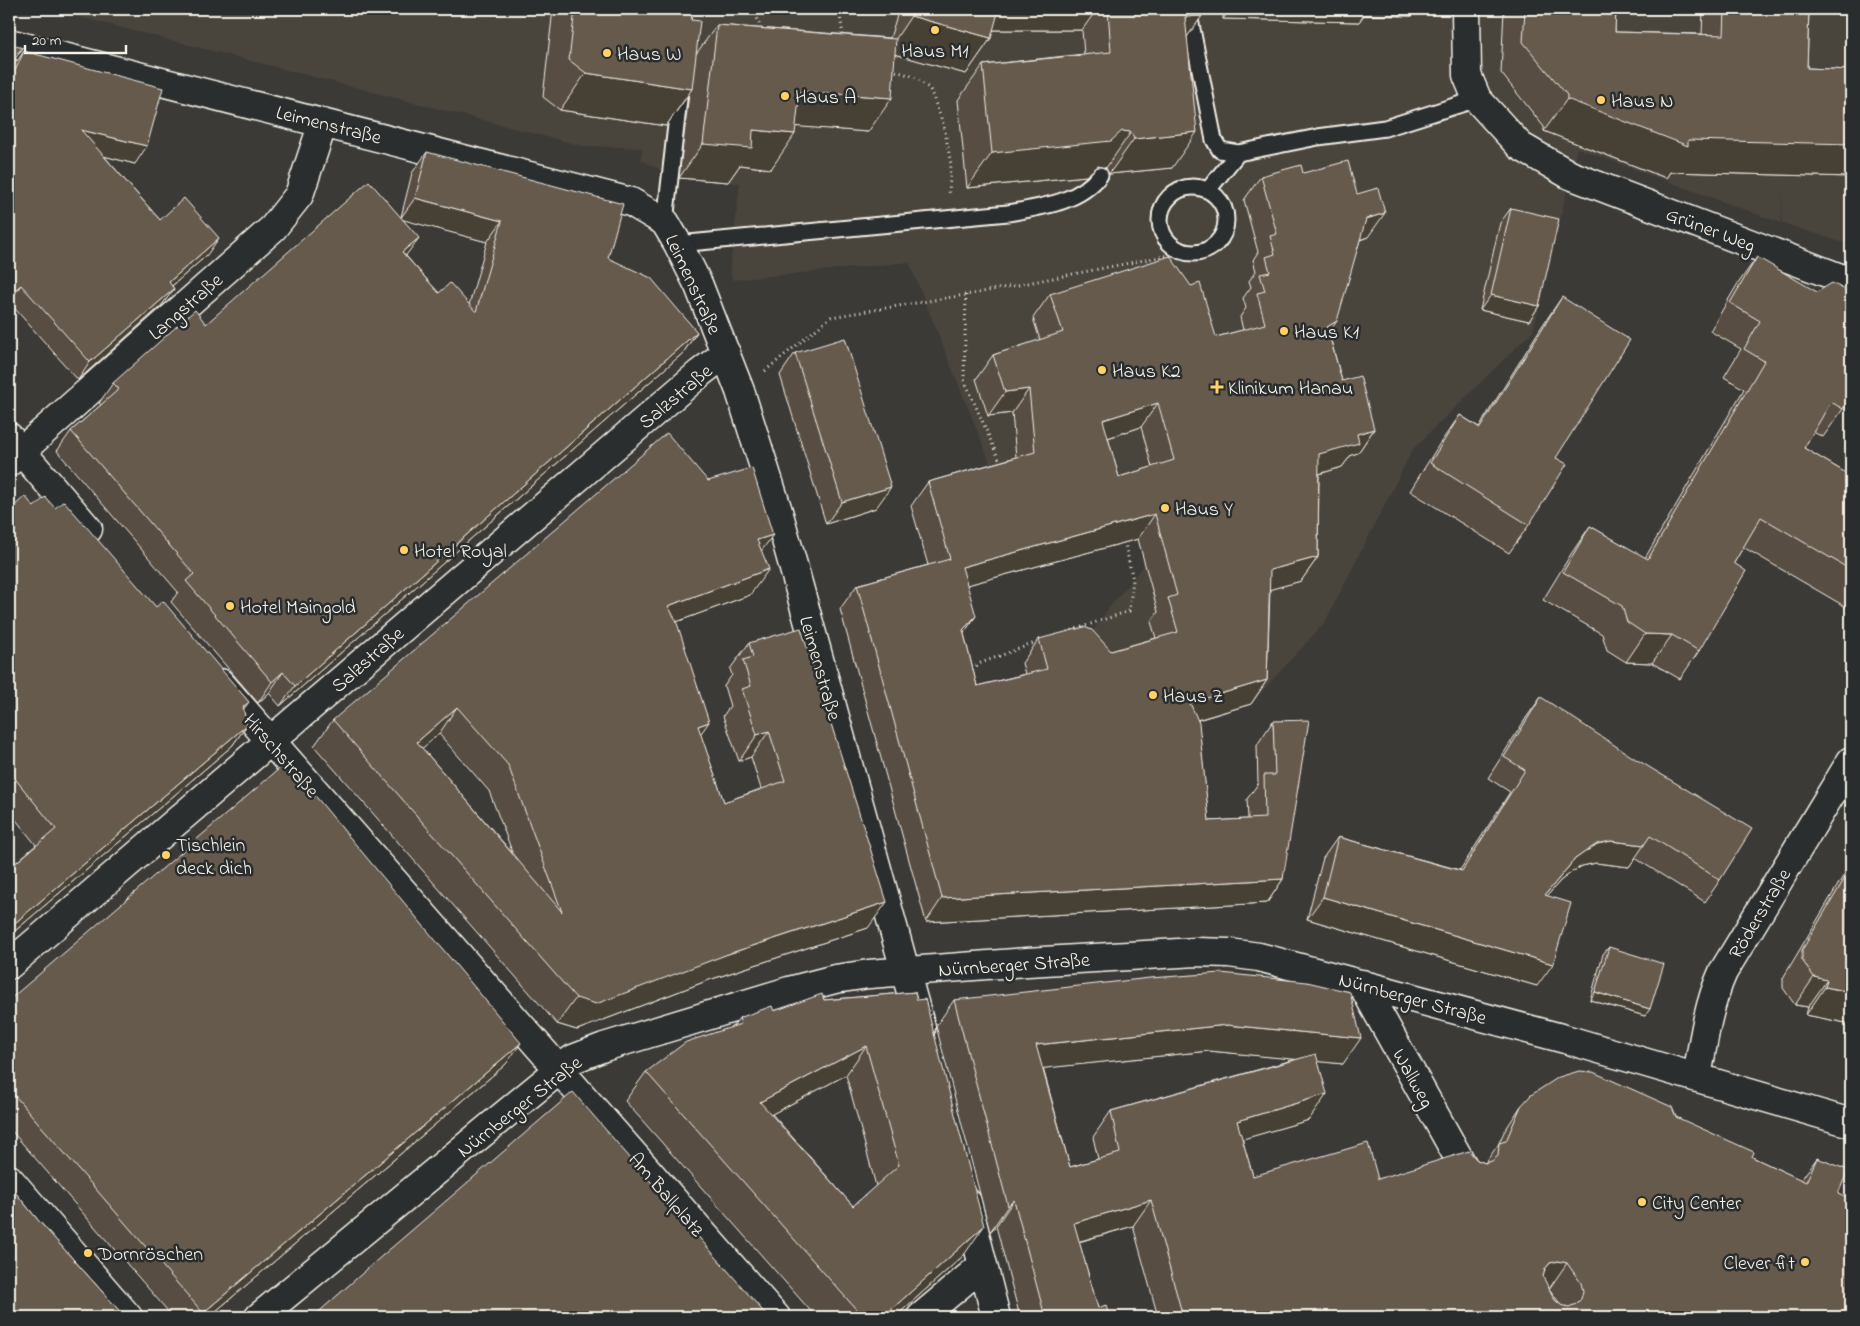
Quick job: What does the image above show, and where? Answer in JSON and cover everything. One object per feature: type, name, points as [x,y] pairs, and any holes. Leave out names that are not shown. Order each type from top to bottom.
[{"type":"street","name":"Grüner Weg","points":[[1466,9],[1467,75],[1477,99],[1520,146],[1570,175],[1851,282]]},
{"type":"street","name":"Leimenstraße","points":[[9,43],[632,202],[671,233],[699,286],[726,353],[778,511],[929,1057]]},
{"type":"street","name":"Langstraße","points":[[13,450],[283,218],[299,195],[324,123]]},
{"type":"street","name":"Salzstraße","points":[[9,966],[700,372],[726,353]]},
{"type":"street","points":[[13,450],[104,548]]},
{"type":"street","name":"Hirschstraße","points":[[207,667],[270,742],[559,1070]]},
{"type":"street","name":"Röderstraße","points":[[1697,1078],[1709,1013],[1715,990],[1723,972],[1851,761]]},
{"type":"street","name":"Nürnberger Straße","points":[[259,1317],[573,1059],[604,1047],[835,979],[1028,962],[1196,952],[1229,953],[1259,957],[1362,984],[1851,1123]]},
{"type":"street","name":"Wallweg","points":[[1362,984],[1467,1172]]},
{"type":"street","name":"Am Ballplatz","points":[[559,1070],[776,1317]]},
{"type":"street","points":[[9,1179],[128,1317]]},
{"type":"street","points":[[961,1180],[996,1317]]},
{"type":"street","points":[[921,1317],[983,1266]]},
{"type":"lane","points":[[1188,9],[1214,140],[1220,150],[1238,153],[1318,136],[1385,128],[1477,99]]},
{"type":"lane","points":[[681,75],[671,233],[1008,213],[1051,205],[1092,186],[1100,175]]},
{"type":"lane","points":[[1208,190],[1238,153]]},
{"type":"lane","points":[[1192,188],[1208,190],[1217,197],[1223,206],[1226,226],[1222,237],[1210,248],[1195,253],[1185,252],[1174,248],[1166,240],[1161,225],[1162,208],[1176,192],[1192,188]]},
{"type":"path","points":[[754,9],[760,29],[770,31]]},
{"type":"path","points":[[839,9],[843,35],[848,41]]},
{"type":"path","points":[[834,35],[843,35]]},
{"type":"path","points":[[890,70],[913,76],[930,89],[944,126],[951,164],[948,218]]},
{"type":"path","points":[[740,391],[831,317],[966,295],[1185,252]]},
{"type":"path","points":[[966,295],[964,379],[1001,465],[1010,463]]},
{"type":"path","points":[[1057,635],[1130,611],[1133,580],[1122,531]]},
{"type":"path","points":[[967,678],[978,664],[1048,638]]},
{"type":"shaded area","name":"Klinikum Hanau","points":[[49,9],[1851,9],[1851,245],[1782,223],[1783,190],[1781,223],[1577,148],[1533,331],[1413,449],[1325,622],[1251,704],[1061,761],[1055,685],[1109,608],[1144,565],[1120,476],[1109,443],[995,475],[909,262],[732,280],[730,267],[740,183],[676,178],[641,160],[642,148],[583,146]]},
{"type":"building","points":[[575,9],[693,9],[691,20],[700,21],[692,89],[586,73],[569,60]]},
{"type":"building","points":[[913,9],[999,9],[991,38],[911,16]]},
{"type":"building","points":[[1108,9],[1201,9],[1202,16],[1185,17],[1197,132],[1134,139],[1131,132],[1122,131],[1111,141],[992,153],[983,65],[1111,52]]},
{"type":"building","points":[[1525,9],[1616,9],[1615,32],[1724,35],[1725,9],[1809,9],[1807,68],[1851,70],[1851,144],[1688,140],[1688,146],[1567,99],[1567,95],[1523,42]]},
{"type":"building","points":[[717,25],[896,39],[892,98],[800,91],[795,134],[753,130],[752,148],[703,144]]},
{"type":"building","points":[[9,44],[23,48],[9,60]]},
{"type":"building","points":[[24,51],[163,88],[147,146],[81,130],[160,220],[184,198],[219,238],[169,282],[174,289],[90,362],[21,285],[9,295],[9,84]]},
{"type":"building","points":[[427,152],[623,204],[608,258],[651,278],[697,332],[295,686],[283,672],[272,682],[186,581],[194,574],[71,431],[119,389],[113,383],[195,310],[206,324],[369,181],[419,238],[402,252],[439,293],[450,283],[476,312],[502,221],[415,198]]},
{"type":"building","points":[[1348,161],[1357,194],[1378,188],[1385,213],[1366,219],[1337,321],[1327,327],[1342,381],[1360,376],[1374,429],[1357,434],[1359,443],[1319,454],[1318,557],[1270,570],[1267,680],[1190,703],[1199,723],[1209,821],[1265,818],[1264,775],[1275,775],[1273,721],[1309,720],[1283,879],[942,898],[857,585],[950,559],[928,482],[1035,452],[1029,389],[1005,392],[993,355],[1063,332],[1050,294],[1170,256],[1191,286],[1200,283],[1216,337],[1265,324],[1257,293],[1265,291],[1260,274],[1270,272],[1266,257],[1275,254],[1270,236],[1277,234],[1261,176],[1301,165],[1303,173]],"holes":[[[1158,403],[1174,460],[1119,477],[1103,420]],[[1155,514],[1177,595],[1168,598],[1178,632],[1111,651],[1092,630],[1084,627],[1039,639],[1047,669],[977,686],[963,630],[976,616],[962,567]]]},
{"type":"building","points":[[1511,208],[1559,219],[1539,306],[1491,295]]},
{"type":"building","points":[[1757,257],[1817,292],[1832,283],[1851,293],[1851,395],[1843,409],[1831,402],[1804,448],[1851,476],[1851,570],[1761,517],[1734,563],[1746,571],[1699,651],[1672,635],[1645,634],[1627,622],[1622,606],[1563,572],[1590,526],[1648,559],[1764,361],[1744,349],[1760,321],[1730,303]]},
{"type":"building","points":[[1562,297],[1630,340],[1556,458],[1567,464],[1529,525],[1430,463],[1460,415],[1480,428]]},
{"type":"building","points":[[845,338],[891,487],[842,502],[795,353]]},
{"type":"building","points":[[667,433],[708,481],[752,468],[773,535],[757,540],[769,569],[668,606],[676,620],[709,722],[698,726],[724,802],[785,781],[769,731],[757,735],[742,689],[751,686],[743,660],[753,657],[749,643],[801,628],[887,902],[728,954],[596,1004],[576,998],[333,720]],"holes":[[[457,707],[508,765],[562,912],[417,742]]]},
{"type":"building","points":[[25,496],[34,507],[45,497],[55,508],[64,501],[156,607],[163,601],[249,702],[243,707],[247,725],[9,928],[9,862],[12,866],[56,829],[12,775],[9,777],[9,511]]},
{"type":"building","points":[[1541,697],[1634,758],[1752,829],[1720,880],[1650,836],[1644,845],[1611,841],[1597,844],[1575,859],[1545,895],[1571,903],[1553,964],[1323,897],[1338,837],[1462,871],[1525,770],[1504,757]]},
{"type":"building","points":[[287,762],[521,1043],[203,1313],[9,1089],[9,1000]]},
{"type":"building","points":[[1851,868],[1851,992],[1825,987],[1827,980],[1814,977],[1802,960],[1802,950]]},
{"type":"building","points":[[1609,947],[1664,964],[1650,1009],[1595,992]]},
{"type":"building","points":[[1221,973],[1307,982],[1350,992],[1361,1038],[1227,1025],[1036,1045],[1070,1167],[1120,1153],[1111,1111],[1316,1054],[1327,1094],[1237,1121],[1253,1176],[1368,1143],[1378,1179],[1469,1151],[1477,1160],[1485,1163],[1492,1161],[1498,1156],[1499,1143],[1506,1141],[1521,1106],[1531,1095],[1559,1077],[1579,1071],[1593,1072],[1672,1107],[1676,1117],[1754,1152],[1752,1157],[1806,1182],[1817,1158],[1848,1170],[1838,1194],[1851,1200],[1851,1317],[1183,1317],[1151,1200],[1074,1223],[1098,1308],[1106,1305],[1109,1317],[1045,1317],[1014,1200],[1008,1206],[954,1000],[1150,978]],"holes":[[[1558,1261],[1567,1263],[1581,1283],[1583,1291],[1581,1299],[1569,1307],[1561,1305],[1555,1300],[1543,1277],[1545,1269],[1550,1263]]]},
{"type":"building","points":[[915,992],[917,1000],[925,999],[984,1226],[883,1317],[863,1317],[646,1072],[686,1042],[741,1024],[739,1018],[772,1006],[774,1011],[822,994],[824,1000]],"holes":[[[866,1046],[899,1165],[853,1206],[760,1102]]]},
{"type":"building","points":[[573,1092],[768,1317],[313,1317],[383,1255]]},
{"type":"building","points":[[9,1185],[125,1317],[12,1317],[17,1313],[9,1304]]},
{"type":"place","name":"Haus M1","points":[[935,30]]},
{"type":"place","name":"Haus W","points":[[607,53]]},
{"type":"place","name":"Haus A","points":[[785,96]]},
{"type":"place","name":"Haus N","points":[[1601,100]]},
{"type":"place","name":"Haus K1","points":[[1284,331]]},
{"type":"place","name":"Haus K2","points":[[1102,370]]},
{"type":"place","name":"Klinikum Hanau","points":[[1217,387]]},
{"type":"place","name":"Haus Y","points":[[1165,508]]},
{"type":"place","name":"Hotel Royal","points":[[404,550]]},
{"type":"place","name":"Hotel Maingold","points":[[230,606]]},
{"type":"place","name":"Haus Z","points":[[1153,695]]},
{"type":"place","name":"Tischlein deck dich","points":[[166,855]]},
{"type":"place","name":"City Center","points":[[1642,1202]]},
{"type":"place","name":"Dornröschen","points":[[88,1253]]},
{"type":"place","name":"Clever fit","points":[[1805,1262]]}]
